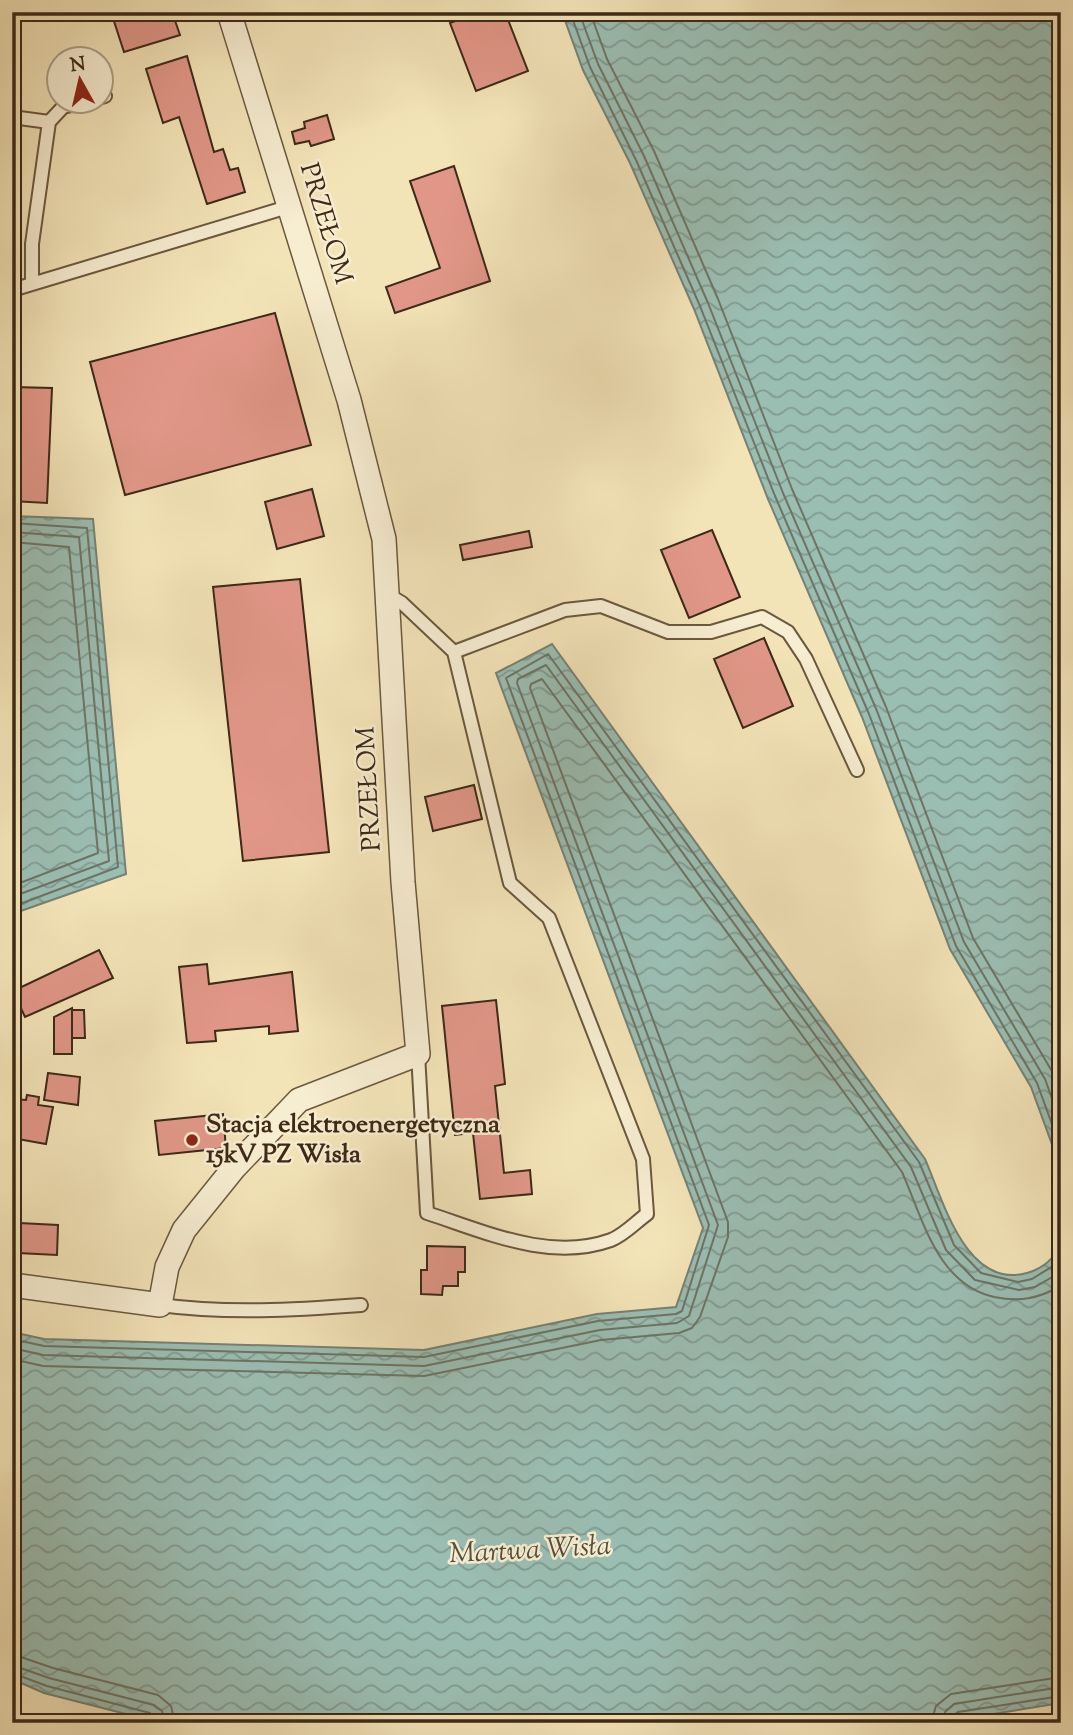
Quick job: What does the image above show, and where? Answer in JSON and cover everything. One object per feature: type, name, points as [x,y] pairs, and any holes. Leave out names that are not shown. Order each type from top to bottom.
[{"type":"street","name":"PRZEŁOM","points":[[229,12],[291,206],[368,472],[384,539],[403,882],[418,1054]]},
{"type":"street","points":[[12,1284],[160,1305],[167,1267],[184,1230],[234,1168],[299,1100],[418,1054]]},
{"type":"lane","points":[[32,284],[32,244],[49,122],[55,116]]},
{"type":"lane","points":[[12,117],[49,122]]},
{"type":"lane","points":[[12,290],[291,206]]},
{"type":"lane","points":[[387,594],[402,603],[454,652],[510,883],[549,918],[643,1159],[647,1214],[614,1239],[577,1249],[530,1246],[427,1213],[418,1054]]},
{"type":"lane","points":[[454,652],[565,610],[601,606],[668,632],[710,632],[761,617],[788,632],[806,659],[857,769]]},
{"type":"lane","points":[[160,1305],[194,1310],[361,1305]]},
{"type":"water","points":[[562,12],[1061,12],[1061,1169],[1031,1087],[950,949],[862,717],[768,499],[694,309],[630,163],[583,70]]},
{"type":"water","points":[[12,516],[93,519],[126,874],[12,914]]},
{"type":"water","name":"Martwa Wisła","points":[[552,644],[925,1159],[949,1218],[973,1255],[988,1268],[1006,1275],[1027,1273],[1048,1262],[1061,1242],[1061,1703],[938,1723],[161,1723],[44,1693],[12,1679],[12,1332],[44,1339],[424,1350],[597,1314],[676,1307],[703,1228],[496,673]]},
{"type":"building","points":[[111,12],[172,12],[180,35],[124,52]]},
{"type":"building","points":[[478,12],[505,12],[528,71],[476,91],[450,23]]},
{"type":"building","points":[[187,56],[214,152],[223,149],[230,170],[238,168],[245,192],[207,204],[179,117],[163,123],[146,69]]},
{"type":"building","points":[[327,115],[334,139],[311,146],[309,141],[295,144],[292,132],[305,128],[304,122]]},
{"type":"building","points":[[454,166],[490,281],[395,313],[386,287],[440,268],[410,181]]},
{"type":"building","points":[[275,313],[311,445],[125,495],[90,362]]},
{"type":"building","points":[[12,387],[52,388],[47,503],[12,501]]},
{"type":"building","points":[[312,489],[324,536],[277,549],[265,502]]},
{"type":"building","points":[[712,530],[740,597],[689,618],[661,550]]},
{"type":"building","points":[[529,531],[532,547],[463,560],[460,545]]},
{"type":"building","points":[[300,579],[329,852],[243,861],[213,587]]},
{"type":"building","points":[[764,638],[793,706],[743,728],[714,659]]},
{"type":"building","points":[[474,785],[482,819],[433,831],[425,797]]},
{"type":"building","points":[[99,950],[113,978],[25,1017],[13,991]]},
{"type":"building","points":[[207,964],[209,984],[292,972],[298,1031],[269,1034],[269,1026],[215,1031],[216,1041],[187,1043],[179,967]]},
{"type":"building","points":[[496,1000],[505,1084],[495,1086],[504,1173],[530,1170],[532,1194],[480,1199],[473,1133],[455,1135],[442,1006]]},
{"type":"building","points":[[72,1008],[72,1054],[54,1054],[54,1017]]},
{"type":"building","points":[[72,1010],[84,1010],[85,1038],[72,1038]]},
{"type":"building","points":[[48,1073],[80,1077],[78,1105],[44,1100]]},
{"type":"building","points":[[27,1095],[39,1097],[38,1105],[53,1107],[46,1144],[12,1138],[12,1099],[26,1100]]},
{"type":"building","name":"Stacja elektroenergetyczna 15kV PZ Wisła","points":[[223,1114],[226,1148],[159,1155],[155,1121]]},
{"type":"building","points":[[19,1223],[58,1225],[57,1255],[18,1253]]},
{"type":"building","points":[[427,1246],[465,1247],[465,1272],[458,1272],[458,1286],[443,1286],[442,1295],[421,1294],[421,1270],[427,1270]]},
{"type":"place","name":"Stacja elektroenergetyczna 15kV PZ Wisła","points":[[192,1140]]}]
